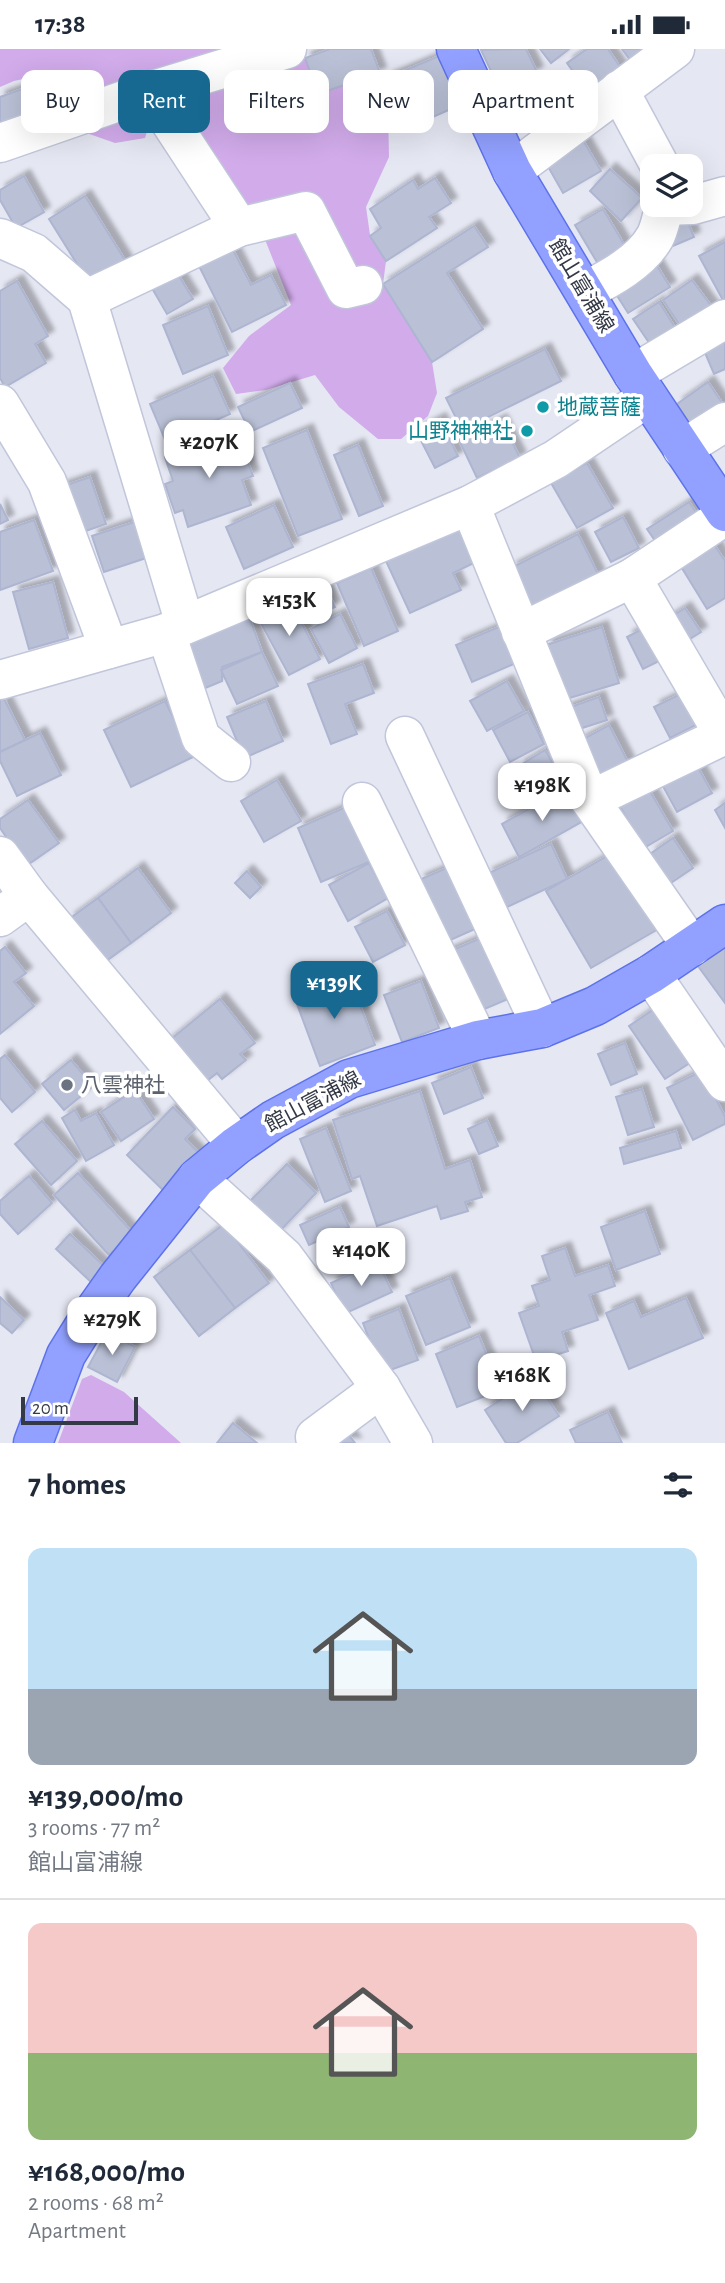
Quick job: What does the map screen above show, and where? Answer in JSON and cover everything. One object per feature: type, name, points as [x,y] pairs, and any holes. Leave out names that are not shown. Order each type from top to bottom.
[{"type":"main road","name":"館山富浦線","points":[[456,49],[512,171],[640,385],[725,514]]},
{"type":"main road","name":"館山富浦線","points":[[33,1443],[66,1355],[89,1318],[118,1277],[198,1178],[237,1145],[273,1120],[349,1079],[478,1040],[542,1028],[595,1006],[651,974],[724,926]]},
{"type":"street","points":[[210,73],[287,49]]},
{"type":"street","points":[[512,171],[674,49]]},
{"type":"street","points":[[620,90],[654,154]]},
{"type":"street","points":[[0,143],[118,102]]},
{"type":"street","points":[[177,133],[239,227]]},
{"type":"street","points":[[703,202],[725,196]]},
{"type":"street","points":[[87,299],[239,227],[306,211],[346,289],[363,285]]},
{"type":"street","points":[[585,291],[607,280],[640,255],[656,236],[662,217]]},
{"type":"street","points":[[0,238],[34,253],[87,299],[176,629],[201,738],[231,762]]},
{"type":"street","points":[[0,680],[176,629],[470,505],[556,459],[640,385],[725,319]]},
{"type":"street","points":[[0,404],[47,482],[109,649]]},
{"type":"street","points":[[682,449],[725,422]]},
{"type":"street","points":[[470,505],[590,800],[692,947]]},
{"type":"street","points":[[521,632],[632,578],[725,514]]},
{"type":"street","points":[[590,800],[725,736],[632,578]]},
{"type":"street","points":[[405,736],[542,1028]]},
{"type":"street","points":[[362,802],[478,1040]]},
{"type":"street","points":[[0,856],[14,907],[237,1145]]},
{"type":"street","points":[[651,974],[725,1082]]},
{"type":"street","points":[[198,1178],[284,1257],[381,1388],[413,1443]]},
{"type":"street","points":[[315,1437],[381,1388]]},
{"type":"shaded area","points":[[0,49],[291,49],[305,58],[309,70],[224,70],[224,133],[329,133],[329,90],[343,86],[343,133],[388,133],[389,157],[366,207],[370,235],[386,261],[383,284],[432,362],[437,393],[428,416],[401,439],[378,439],[339,407],[315,375],[266,390],[236,394],[223,368],[249,336],[291,305],[266,242],[213,174],[163,133],[210,133],[210,70],[118,70],[118,133],[147,133],[145,138],[115,143],[87,133],[104,133],[104,70],[21,70],[21,80],[0,87]]},
{"type":"shaded area","points":[[91,1375],[124,1392],[181,1443],[58,1443],[82,1379]]},
{"type":"building","points":[[330,49],[371,49],[379,70],[343,70],[343,86],[329,90],[329,70],[309,70],[305,58]]},
{"type":"building","points":[[526,49],[536,70],[490,70],[481,50]]},
{"type":"building","points":[[540,49],[569,49],[551,63]]},
{"type":"building","points":[[587,49],[608,49],[624,73],[598,92],[598,70],[572,70],[567,63]]},
{"type":"building","points":[[622,49],[663,49],[636,68]]},
{"type":"building","points":[[439,56],[448,77],[448,110],[434,116],[434,70],[406,70]]},
{"type":"building","points":[[21,89],[21,125],[0,133],[0,97]]},
{"type":"building","points":[[580,135],[601,171],[563,193],[542,156]]},
{"type":"building","points":[[610,169],[640,196],[640,200],[621,221],[590,191]]},
{"type":"building","points":[[24,176],[44,212],[16,228],[0,200],[0,190]]},
{"type":"building","points":[[435,178],[451,203],[429,217],[437,228],[386,261],[370,236],[381,228],[370,209],[413,180],[418,189]]},
{"type":"building","points":[[85,196],[128,265],[92,288],[49,219]]},
{"type":"building","points":[[603,209],[629,253],[601,269],[575,225]]},
{"type":"building","points":[[674,217],[686,217],[694,237],[673,246],[662,222]]},
{"type":"building","points":[[474,226],[488,247],[447,273],[483,329],[432,362],[383,284]]},
{"type":"building","points":[[725,242],[725,304],[699,256]]},
{"type":"building","points":[[230,244],[251,285],[271,275],[286,305],[232,332],[196,260]]},
{"type":"building","points":[[651,256],[670,287],[628,313],[609,283]]},
{"type":"building","points":[[174,268],[193,299],[167,314],[149,283]]},
{"type":"building","points":[[692,280],[715,311],[685,333],[663,300]]},
{"type":"building","points":[[17,281],[48,336],[35,344],[46,363],[5,387],[0,378],[0,291]]},
{"type":"building","points":[[659,302],[681,337],[656,353],[633,319]]},
{"type":"building","points":[[208,306],[228,355],[183,374],[163,325]]},
{"type":"building","points":[[725,339],[725,369],[714,374],[703,348]]},
{"type":"building","points":[[545,349],[561,381],[462,430],[446,398]]},
{"type":"building","points":[[213,376],[230,414],[166,442],[150,404]]},
{"type":"building","points":[[708,382],[725,407],[693,429],[677,404]]},
{"type":"building","points":[[290,383],[302,408],[250,432],[238,407]]},
{"type":"building","points":[[440,419],[458,456],[435,468],[416,431]]},
{"type":"building","points":[[501,420],[520,458],[477,478],[459,440]]},
{"type":"building","points":[[307,430],[342,519],[298,536],[263,448]]},
{"type":"building","points":[[237,432],[253,476],[242,480],[251,505],[188,527],[183,510],[175,513],[165,484],[173,481],[165,457]]},
{"type":"building","points":[[358,445],[383,506],[359,516],[334,455]]},
{"type":"building","points":[[587,463],[613,508],[577,528],[551,483]]},
{"type":"building","points":[[90,477],[106,524],[77,534],[61,487]]},
{"type":"building","points":[[689,502],[704,524],[662,551],[647,529]]},
{"type":"building","points":[[0,504],[8,520],[0,524]]},
{"type":"building","points":[[274,505],[293,547],[244,569],[226,527]]},
{"type":"building","points":[[623,517],[639,548],[611,562],[595,532]]},
{"type":"building","points":[[34,520],[53,571],[0,590],[0,532]]},
{"type":"building","points":[[137,521],[149,557],[104,572],[92,536]]},
{"type":"building","points":[[469,523],[484,558],[453,573],[461,590],[410,613],[386,561]]},
{"type":"building","points":[[578,534],[599,576],[533,610],[511,568]]},
{"type":"building","points":[[711,540],[725,561],[725,598],[707,609],[677,560]]},
{"type":"building","points":[[371,568],[398,631],[364,646],[337,583]]},
{"type":"building","points":[[323,581],[335,607],[313,617],[300,591]]},
{"type":"building","points":[[53,582],[68,638],[29,649],[13,592]]},
{"type":"building","points":[[290,600],[320,659],[289,675],[258,618]]},
{"type":"building","points":[[685,608],[701,632],[682,644],[666,620]]},
{"type":"building","points":[[247,611],[262,652],[222,667],[222,681],[203,689],[182,636]]},
{"type":"building","points":[[340,614],[357,648],[329,663],[311,629]]},
{"type":"building","points":[[650,625],[667,657],[643,669],[627,637]]},
{"type":"building","points":[[501,626],[516,663],[472,682],[456,645]]},
{"type":"building","points":[[602,627],[619,683],[563,700],[546,645]]},
{"type":"building","points":[[262,652],[278,686],[237,704],[221,670]]},
{"type":"building","points":[[363,664],[374,693],[345,704],[357,734],[331,744],[308,684]]},
{"type":"building","points":[[507,681],[524,711],[487,731],[470,701]]},
{"type":"building","points":[[693,688],[708,719],[670,738],[654,707]]},
{"type":"building","points":[[0,691],[25,740],[0,752]]},
{"type":"building","points":[[599,697],[607,720],[573,731],[565,709]]},
{"type":"building","points":[[165,701],[193,757],[131,787],[104,730]]},
{"type":"building","points":[[266,701],[283,741],[244,758],[227,717]]},
{"type":"building","points":[[528,712],[544,744],[510,762],[493,730]]},
{"type":"building","points":[[609,725],[629,764],[598,780],[578,742]]},
{"type":"building","points":[[40,733],[61,775],[17,796],[0,761],[0,752]]},
{"type":"building","points":[[545,750],[559,774],[532,789],[519,766]]},
{"type":"building","points":[[694,760],[712,793],[677,812],[659,779]]},
{"type":"building","points":[[277,780],[301,821],[264,842],[241,801]]},
{"type":"building","points":[[644,781],[673,831],[644,848],[615,798]]},
{"type":"building","points":[[565,789],[583,821],[519,857],[502,824]]},
{"type":"building","points":[[28,800],[59,843],[26,866],[0,828],[0,819]]},
{"type":"building","points":[[725,803],[725,828],[715,810]]},
{"type":"building","points":[[353,804],[376,859],[321,882],[298,828]]},
{"type":"building","points":[[673,838],[693,868],[671,883],[650,854]]},
{"type":"building","points":[[551,844],[567,879],[503,909],[487,874]]},
{"type":"building","points":[[616,851],[660,928],[591,968],[546,891]]},
{"type":"building","points":[[369,863],[388,898],[348,921],[329,885]]},
{"type":"building","points":[[449,867],[475,929],[446,942],[419,880]]},
{"type":"building","points":[[138,868],[171,913],[131,943],[98,898]]},
{"type":"building","points":[[247,871],[261,887],[250,898],[235,883]]},
{"type":"building","points":[[98,898],[131,943],[102,964],[69,919]]},
{"type":"building","points":[[387,911],[405,945],[373,962],[355,927]]},
{"type":"building","points":[[481,938],[508,999],[468,1016],[441,955]]},
{"type":"building","points":[[725,940],[725,1003],[695,962]]},
{"type":"building","points":[[5,947],[26,973],[14,982],[34,1006],[0,1034],[0,951]]},
{"type":"building","points":[[349,976],[375,1045],[320,1066],[294,996]]},
{"type":"building","points":[[421,981],[439,1028],[402,1042],[384,995]]},
{"type":"building","points":[[220,999],[255,1043],[240,1054],[246,1060],[222,1079],[217,1073],[207,1081],[165,1044]]},
{"type":"building","points":[[660,1005],[696,1059],[665,1079],[629,1026]]},
{"type":"building","points":[[625,1043],[637,1074],[611,1085],[598,1054]]},
{"type":"building","points":[[5,1055],[35,1092],[12,1112],[0,1098],[0,1059]]},
{"type":"building","name":"八雲神社","points":[[71,1060],[93,1086],[64,1110],[42,1084]]},
{"type":"building","points":[[471,1067],[483,1098],[444,1114],[432,1083]]},
{"type":"building","points":[[702,1071],[725,1117],[725,1124],[693,1140],[667,1088]]},
{"type":"building","points":[[642,1089],[654,1127],[628,1135],[616,1097]]},
{"type":"building","points":[[135,1090],[154,1119],[121,1141],[101,1112]]},
{"type":"building","points":[[420,1091],[445,1169],[470,1160],[482,1197],[465,1202],[468,1211],[441,1219],[437,1206],[377,1226],[360,1176],[352,1179],[333,1120]]},
{"type":"building","points":[[173,1107],[195,1129],[185,1139],[201,1155],[165,1192],[127,1155]]},
{"type":"building","points":[[75,1110],[81,1121],[96,1113],[114,1145],[86,1161],[62,1118]]},
{"type":"building","points":[[487,1120],[498,1146],[479,1154],[468,1129]]},
{"type":"building","points":[[42,1121],[77,1161],[51,1185],[15,1144]]},
{"type":"building","points":[[326,1128],[351,1191],[325,1202],[300,1139]]},
{"type":"building","points":[[676,1131],[681,1148],[624,1164],[620,1148]]},
{"type":"building","points":[[287,1164],[316,1193],[277,1234],[247,1204]]},
{"type":"building","points":[[78,1173],[133,1233],[109,1255],[54,1195]]},
{"type":"building","points":[[29,1176],[52,1203],[18,1234],[0,1214],[0,1201]]},
{"type":"building","points":[[340,1207],[349,1227],[309,1245],[300,1225]]},
{"type":"building","points":[[645,1211],[660,1254],[616,1270],[601,1227]]},
{"type":"building","points":[[224,1224],[269,1283],[235,1308],[190,1250]]},
{"type":"building","points":[[70,1234],[105,1267],[91,1282],[56,1249]]},
{"type":"building","points":[[565,1248],[575,1276],[608,1265],[615,1286],[589,1295],[598,1320],[562,1332],[568,1351],[536,1361],[519,1313],[539,1306],[532,1286],[550,1280],[542,1256]]},
{"type":"building","points":[[190,1250],[235,1308],[199,1336],[154,1277]]},
{"type":"building","points":[[378,1262],[392,1292],[344,1314],[331,1283]]},
{"type":"building","points":[[450,1278],[470,1327],[426,1345],[406,1296]]},
{"type":"building","points":[[0,1297],[24,1320],[12,1333],[0,1323]]},
{"type":"building","points":[[686,1298],[703,1338],[629,1369],[606,1313],[634,1301],[641,1317]]},
{"type":"building","points":[[399,1309],[418,1360],[382,1373],[363,1323]]},
{"type":"building","points":[[107,1332],[135,1347],[117,1382],[88,1367]]},
{"type":"building","points":[[479,1336],[501,1390],[457,1407],[436,1354]]},
{"type":"building","points":[[534,1378],[559,1416],[517,1443],[506,1443],[485,1410]]},
{"type":"building","points":[[608,1412],[622,1443],[576,1443],[570,1430]]},
{"type":"building","points":[[233,1423],[257,1443],[217,1443]]},
{"type":"building","points":[[342,1426],[355,1443],[320,1443]]},
{"type":"place","name":"地蔵菩薩","points":[[543,407]]},
{"type":"place","name":"山野神神社","points":[[527,431]]},
{"type":"place","name":"八雲神社","points":[[67,1085]]}]
